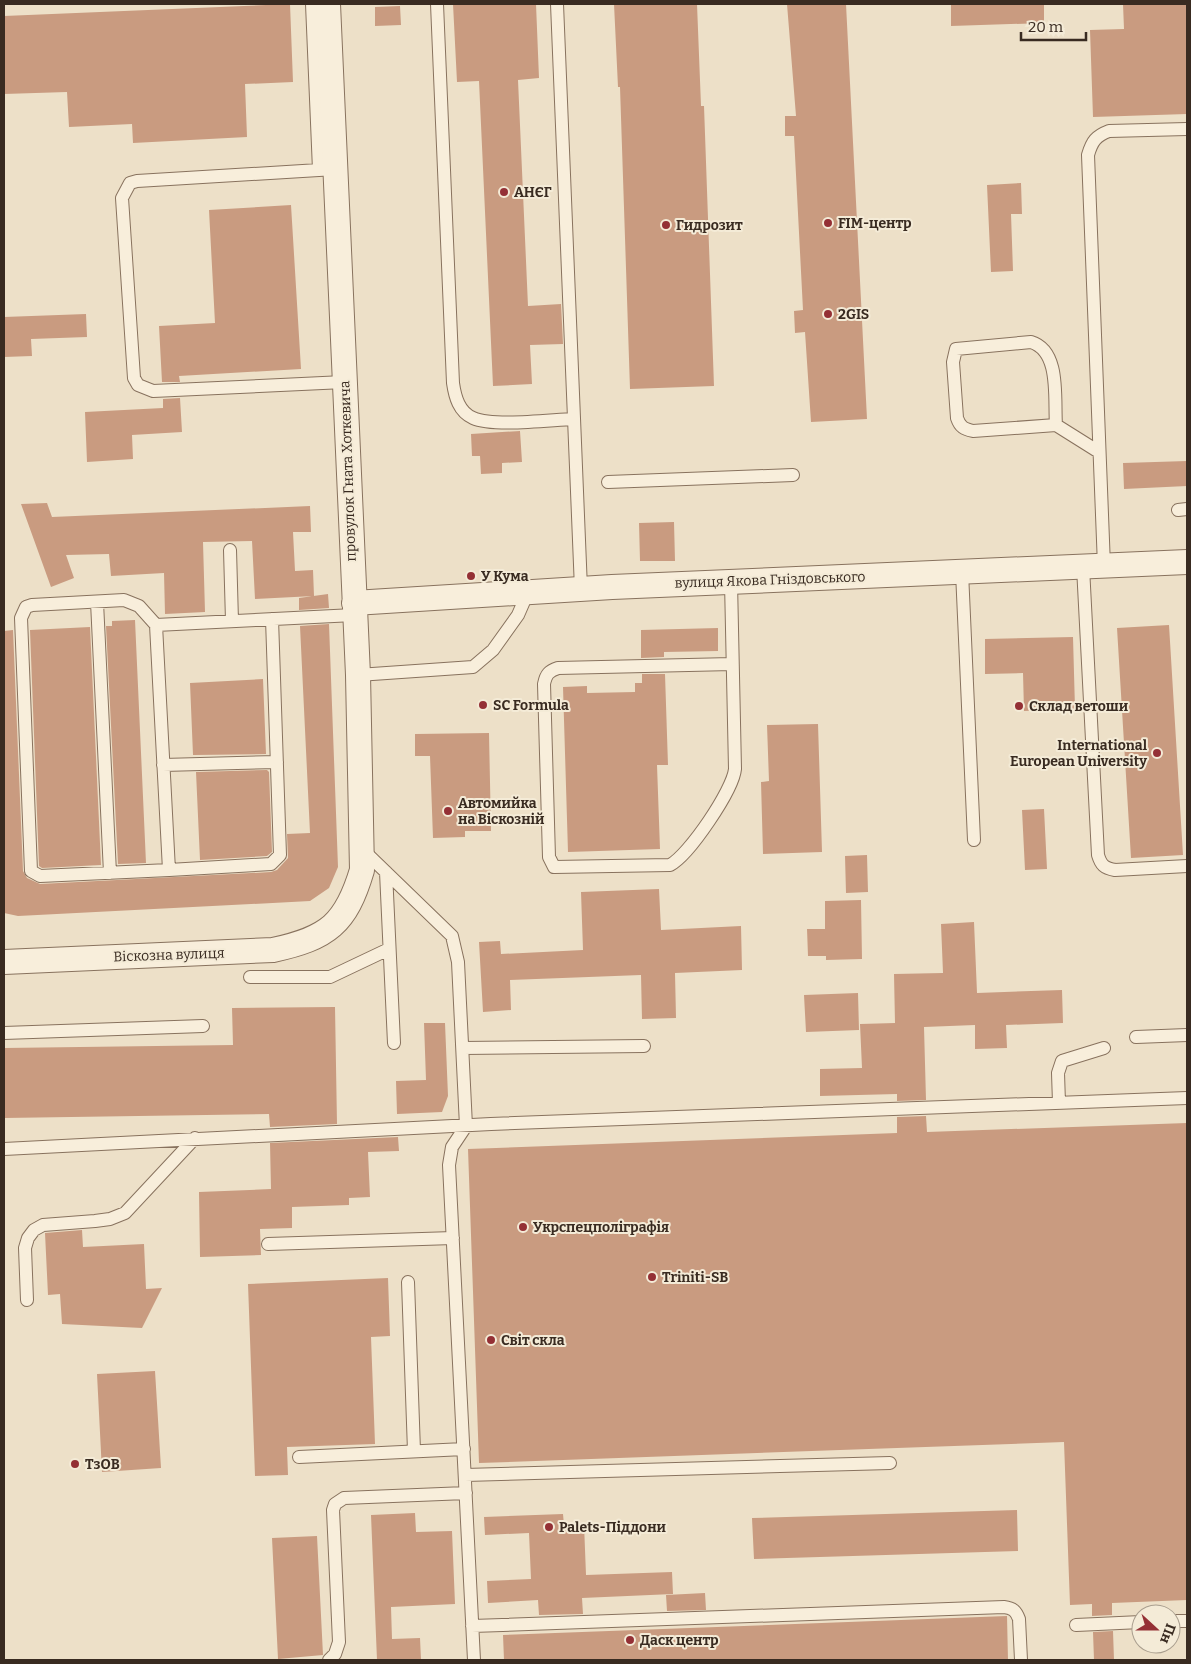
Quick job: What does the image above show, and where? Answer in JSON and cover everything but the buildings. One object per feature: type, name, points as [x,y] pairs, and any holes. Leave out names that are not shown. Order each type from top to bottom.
[{"type":"street","name":"провулок Гната Хоткевича","points":[[328,4],[327,170],[344,382],[358,676],[362,870],[356,890],[344,914],[329,929]]},
{"type":"street","name":"вулиця Якова Гніздовського","points":[[354,609],[528,592],[581,589],[1187,562]]},
{"type":"street","name":"Віскозна вулиця","points":[[4,962],[273,950],[305,943],[329,929]]},
{"type":"lane","points":[[312,4],[327,170],[137,181],[130,183],[122,198],[134,378],[138,384],[153,391],[344,382]]},
{"type":"lane","points":[[437,4],[452,384],[457,403],[472,418],[499,422],[573,419]]},
{"type":"lane","points":[[557,4],[581,589]]},
{"type":"lane","points":[[1187,129],[1110,131],[1099,135],[1091,143],[1088,155],[1099,452],[1093,566],[1098,855],[1105,868],[1114,870],[1187,866]]},
{"type":"lane","points":[[1056,425],[1052,360],[1046,350],[1031,342],[956,349],[953,362],[959,425],[973,431],[1056,425],[1099,452]]},
{"type":"lane","points":[[608,482],[793,475]]},
{"type":"lane","points":[[230,550],[232,621]]},
{"type":"lane","points":[[962,572],[974,840]]},
{"type":"lane","points":[[731,582],[734,776],[728,792],[678,861],[662,866],[554,867],[549,857],[544,684],[546,676],[550,671],[558,668],[732,664]]},
{"type":"lane","points":[[358,676],[473,666],[493,650],[518,615],[528,592]]},
{"type":"lane","points":[[96,602],[110,873]]},
{"type":"lane","points":[[169,870],[156,625],[144,611],[132,602],[32,605],[26,607],[21,618],[29,866],[34,875],[40,876],[169,870],[271,864],[277,861],[281,849],[272,620]]},
{"type":"lane","points":[[156,625],[272,620],[354,609]]},
{"type":"lane","points":[[163,765],[278,762]]},
{"type":"lane","points":[[361,848],[452,936],[458,962],[466,1126],[456,1139],[449,1156],[474,1660]]},
{"type":"lane","points":[[386,872],[394,1043]]},
{"type":"lane","points":[[250,977],[330,977],[390,948]]},
{"type":"lane","points":[[4,1033],[203,1026]]},
{"type":"lane","points":[[1136,1037],[1187,1035]]},
{"type":"lane","points":[[463,1048],[644,1046]]},
{"type":"lane","points":[[1059,1102],[1058,1073],[1062,1061],[1104,1048]]},
{"type":"lane","points":[[4,1149],[466,1126],[1187,1098]]},
{"type":"lane","points":[[27,1300],[25,1248],[28,1238],[34,1230],[43,1225],[110,1219],[125,1213],[195,1138]]},
{"type":"lane","points":[[268,1244],[453,1238]]},
{"type":"lane","points":[[408,1282],[414,1452]]},
{"type":"lane","points":[[299,1457],[464,1449]]},
{"type":"lane","points":[[465,1475],[890,1463]]},
{"type":"lane","points":[[329,1660],[335,1654],[339,1642],[333,1510],[335,1504],[344,1498],[466,1493]]},
{"type":"lane","points":[[472,1626],[1004,1607],[1012,1608],[1019,1619],[1021,1660]]},
{"type":"lane","points":[[1076,1625],[1131,1622]]},
{"type":"place","name":"АНЄГ","points":[[504,192]]},
{"type":"place","name":"FIM-центр","points":[[828,223]]},
{"type":"place","name":"Гидрозит","points":[[666,225]]},
{"type":"place","name":"2GIS","points":[[828,314]]},
{"type":"place","name":"У Кума","points":[[471,576]]},
{"type":"place","name":"SC Formula","points":[[483,705]]},
{"type":"place","name":"Склад ветоши","points":[[1019,706]]},
{"type":"place","name":"International European University","points":[[1157,753]]},
{"type":"place","name":"Автомийка на Віскозній","points":[[448,811]]},
{"type":"place","name":"Укрспецполіграфія","points":[[523,1227]]},
{"type":"place","name":"Triniti-SB","points":[[652,1277]]},
{"type":"place","name":"Світ скла","points":[[491,1340]]},
{"type":"place","name":"ТзОВ","points":[[75,1464]]},
{"type":"place","name":"Palets-Піддони","points":[[549,1527]]},
{"type":"place","name":"Даск центр","points":[[630,1640]]}]
